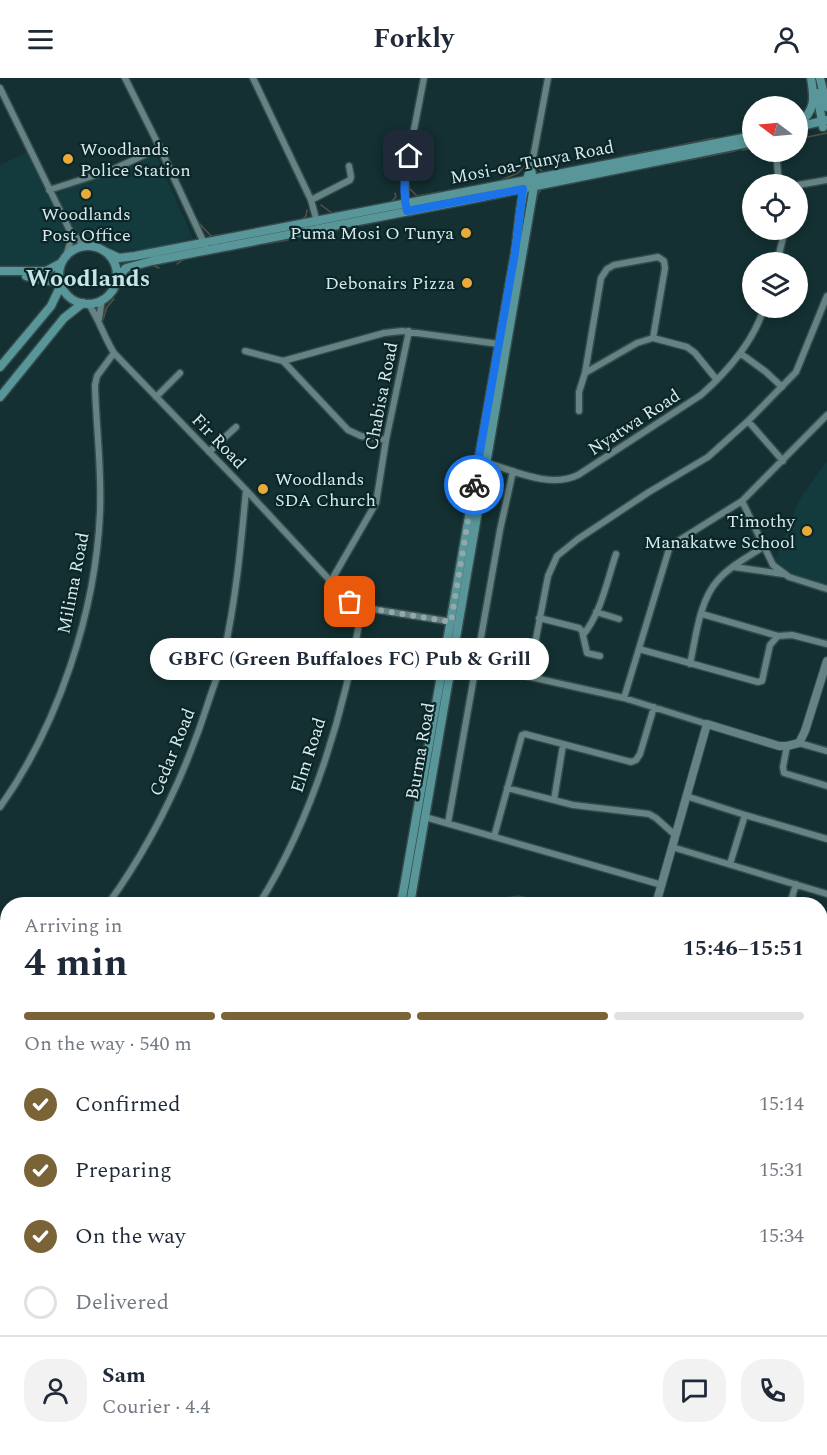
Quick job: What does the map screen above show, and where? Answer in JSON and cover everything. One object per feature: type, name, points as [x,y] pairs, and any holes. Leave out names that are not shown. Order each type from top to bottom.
[{"type":"main road","points":[[812,78],[825,124]]},
{"type":"main road","points":[[808,113],[812,108],[812,78]]},
{"type":"main road","points":[[820,78],[827,107]]},
{"type":"main road","points":[[808,126],[825,124]]},
{"type":"main road","points":[[808,129],[825,124]]},
{"type":"main road","name":"Mosi-oa-Tunya Road","points":[[529,183],[742,138]]},
{"type":"main road","name":"Mosi-oa-Tunya Road","points":[[106,252],[123,258],[205,246],[742,144]]},
{"type":"main road","name":"Burma Road","points":[[411,897],[531,169]]},
{"type":"main road","name":"Burma Road","points":[[482,461],[499,344],[529,183]]},
{"type":"main road","points":[[0,273],[46,271],[63,260],[71,251],[84,246],[95,247],[106,252],[116,267],[117,278],[110,294],[102,299],[85,303],[64,318],[0,397]]},
{"type":"main road","name":"Mosi-oa-Tunya Road","points":[[117,278],[125,269],[135,265],[205,246]]},
{"type":"main road","points":[[63,260],[59,273],[61,284],[72,299],[85,303]]},
{"type":"main road","points":[[0,273],[28,276],[61,284]]},
{"type":"main road","points":[[0,367],[51,306],[61,284]]},
{"type":"main road","name":"Burma Road","points":[[402,897],[455,622]]},
{"type":"street","points":[[125,78],[205,246]]},
{"type":"street","points":[[253,78],[311,200],[318,226]]},
{"type":"street","points":[[406,207],[405,176],[424,78]]},
{"type":"street","points":[[531,169],[548,78]]},
{"type":"street","points":[[0,88],[69,229],[84,246]]},
{"type":"street","points":[[49,190],[110,171],[160,148]]},
{"type":"street","points":[[311,200],[350,180],[349,166]]},
{"type":"street","points":[[808,183],[827,180]]},
{"type":"street","points":[[63,260],[70,240],[69,229]]},
{"type":"street","points":[[579,411],[579,392],[585,373],[601,278],[610,267],[658,257],[664,261],[665,268],[653,338]]},
{"type":"street","points":[[529,675],[548,576],[557,556],[578,539],[649,492],[708,457],[748,421],[798,368],[827,296]]},
{"type":"street","points":[[99,319],[102,299]]},
{"type":"street","name":"Fir Road","points":[[85,303],[99,319],[106,340],[114,353],[350,602],[362,607],[455,622]]},
{"type":"street","name":"Nyatwa Road","points":[[482,461],[553,481],[570,479],[701,395],[717,380],[754,335],[760,318]]},
{"type":"street","points":[[245,351],[283,361],[384,333],[409,331]]},
{"type":"street","name":"Chabisa Road","points":[[331,581],[376,503],[386,441],[409,331],[499,344]]},
{"type":"street","points":[[585,373],[637,343],[653,338],[687,346],[695,352],[717,380]]},
{"type":"street","name":"Milima Road","points":[[0,807],[14,786],[50,718],[72,660],[84,618],[94,568],[100,512],[95,385],[97,376],[114,353]]},
{"type":"street","points":[[740,353],[782,387]]},
{"type":"street","points":[[283,361],[348,430],[361,436],[386,441]]},
{"type":"street","points":[[156,397],[180,373]]},
{"type":"street","points":[[624,698],[670,546],[742,501],[827,415]]},
{"type":"street","points":[[748,421],[783,461]]},
{"type":"street","points":[[209,452],[236,427]]},
{"type":"street","points":[[448,823],[498,539],[513,471]]},
{"type":"street","name":"Cedar Road","points":[[113,897],[159,821],[194,744],[206,711],[223,656],[230,622],[246,490]]},
{"type":"street","points":[[742,501],[773,565],[784,574],[801,582],[827,589]]},
{"type":"street","points":[[690,664],[709,593],[717,581],[733,567],[763,547]]},
{"type":"street","points":[[583,635],[591,625],[616,554]]},
{"type":"street","points":[[733,567],[784,574]]},
{"type":"street","name":"Elm Road","points":[[263,897],[294,838],[322,765],[352,661],[362,607]]},
{"type":"street","points":[[596,612],[619,619]]},
{"type":"street","points":[[702,615],[778,636],[792,635],[827,644]]},
{"type":"street","points":[[539,618],[579,628],[587,653],[600,656]]},
{"type":"street","points":[[639,649],[760,682],[770,645],[778,636]]},
{"type":"street","points":[[799,742],[805,731],[827,661]]},
{"type":"street","points":[[477,665],[624,698],[779,746],[799,742],[827,751]]},
{"type":"street","points":[[494,837],[522,735],[631,762],[636,760],[640,754],[654,707]]},
{"type":"street","points":[[658,897],[707,724]]},
{"type":"street","points":[[554,800],[563,745]]},
{"type":"street","points":[[787,746],[784,773],[827,786]]},
{"type":"street","points":[[507,788],[588,807],[649,814],[675,835]]},
{"type":"street","points":[[686,796],[827,839]]},
{"type":"street","points":[[730,864],[745,814]]},
{"type":"street","points":[[425,817],[662,885]]},
{"type":"street","points":[[672,848],[827,894]]},
{"type":"street","points":[[792,897],[796,884]]},
{"type":"shaded area","points":[[152,146],[193,238],[154,248],[119,251],[94,239],[78,236],[71,230],[57,194]]},
{"type":"shaded area","points":[[27,152],[65,232],[63,254],[58,262],[44,272],[0,271],[0,165]]},
{"type":"shaded area","name":"Timothy Manakatwe School","points":[[827,461],[827,588],[796,579],[775,561],[799,500]]},
{"type":"waterway","points":[[720,138],[742,133]]},
{"type":"waterway","points":[[808,137],[827,133]]},
{"type":"waterway","points":[[662,149],[714,138]]},
{"type":"waterway","points":[[639,153],[657,150]]},
{"type":"waterway","points":[[669,164],[735,151]]},
{"type":"waterway","points":[[620,157],[633,154]]},
{"type":"waterway","points":[[497,182],[518,173],[526,165]]},
{"type":"waterway","points":[[652,167],[664,165]]},
{"type":"waterway","points":[[537,166],[543,173]]},
{"type":"waterway","points":[[622,173],[640,169]]},
{"type":"waterway","points":[[587,180],[594,179]]},
{"type":"waterway","points":[[562,185],[582,181]]},
{"type":"waterway","points":[[410,189],[417,196],[492,183]]},
{"type":"waterway","points":[[536,201],[542,189]]},
{"type":"waterway","points":[[381,204],[391,202],[396,197],[395,193]]},
{"type":"waterway","points":[[321,205],[332,213],[338,212]]},
{"type":"waterway","points":[[301,220],[306,216],[307,210]]},
{"type":"waterway","points":[[199,223],[211,236],[234,233]]},
{"type":"waterway","points":[[316,234],[371,223]]},
{"type":"waterway","points":[[290,239],[309,235]]},
{"type":"waterway","points":[[265,244],[288,240]]},
{"type":"waterway","points":[[228,251],[259,245]]},
{"type":"waterway","points":[[177,264],[184,259]]},
{"type":"waterway","points":[[152,265],[159,268]]},
{"type":"waterway","points":[[117,293],[123,279],[130,271]]},
{"type":"waterway","points":[[103,320],[107,307],[114,299]]},
{"type":"way so far","points":[[350,602],[366,608],[451,622],[474,485]]},
{"type":"place","name":"Woodlands Police Station","points":[[68,159]]},
{"type":"place","name":"Woodlands Post Office","points":[[86,194]]},
{"type":"place","name":"Puma Mosi O Tunya","points":[[466,233]]},
{"type":"place","name":"Debonairs Pizza","points":[[467,283]]},
{"type":"place","name":"Woodlands SDA Church","points":[[263,489]]},
{"type":"place","name":"Timothy Manakatwe School","points":[[807,531]]},
{"type":"place","name":"GBFC (Green Buffaloes FC) Pub & Grill","points":[[350,602]]},
{"type":"district","name":"Woodlands","points":[[88,278]]},
{"type":"route","points":[[409,156],[404,195],[407,211],[523,189],[515,253],[474,485]]}]
